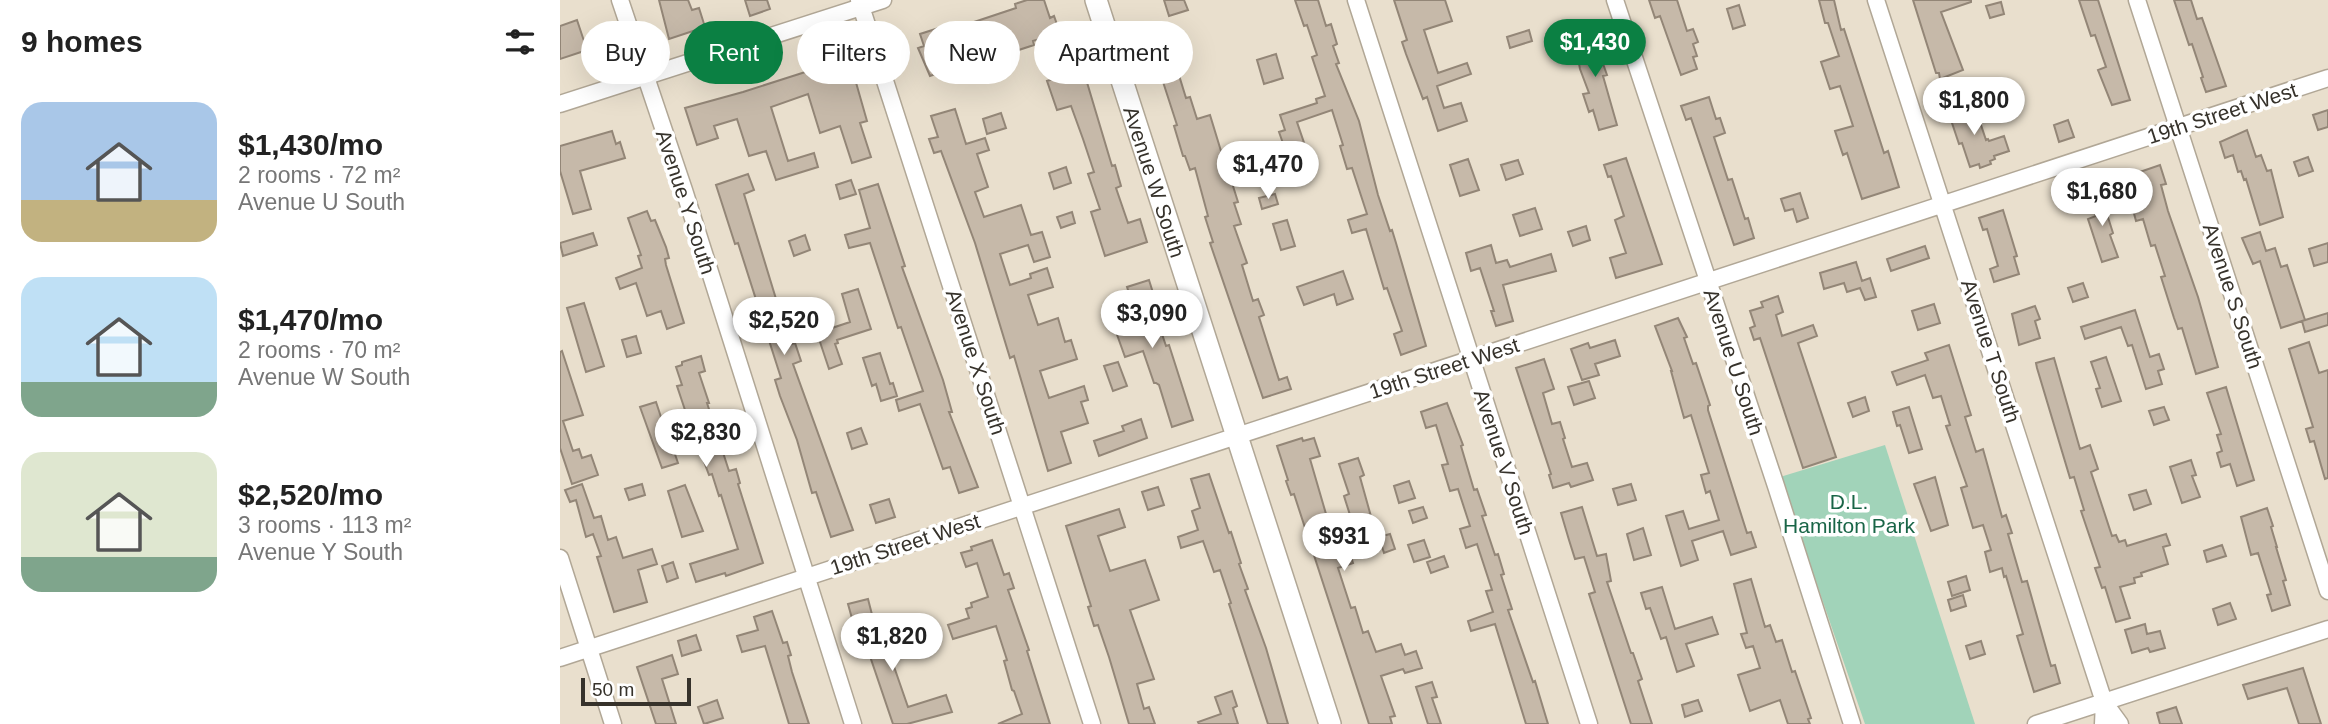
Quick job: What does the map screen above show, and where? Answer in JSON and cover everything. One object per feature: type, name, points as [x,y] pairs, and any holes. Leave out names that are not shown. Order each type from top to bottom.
[{"type":"street","name":"Avenue Y South","points":[[620,0],[627,21]]},
{"type":"street","points":[[670,69],[860,4],[883,0]]},
{"type":"street","name":"Avenue W South","points":[[1096,0],[1330,724]]},
{"type":"street","name":"Avenue V South","points":[[1356,0],[1589,724]]},
{"type":"street","name":"Avenue U South","points":[[1615,0],[1852,724]]},
{"type":"street","name":"Avenue T South","points":[[1876,0],[2104,702],[2120,724]]},
{"type":"street","name":"Avenue S South","points":[[2137,0],[2328,591]]},
{"type":"street","name":"Avenue X South","points":[[860,4],[1092,724]]},
{"type":"street","name":"19th Street West","points":[[560,658],[2328,78]]},
{"type":"street","points":[[560,104],[623,84]]},
{"type":"street","name":"Avenue Y South","points":[[647,84],[684,191],[853,724]]},
{"type":"street","points":[[560,558],[613,724]]},
{"type":"street","points":[[2036,724],[2328,629]]},
{"type":"street","name":"Avenue T South","points":[[2103,724],[2104,702]]},
{"type":"green space","name":"D.L. Hamilton Park","points":[[1885,445],[1975,724],[1865,724],[1780,477]]},
{"type":"building","points":[[659,0],[688,0],[692,10],[699,8],[703,21],[684,21],[684,34],[670,39],[670,21],[664,21]]},
{"type":"building","points":[[745,0],[767,0],[770,9],[750,16]]},
{"type":"building","points":[[1027,0],[1044,0],[1050,18],[1054,16],[1056,21],[1034,21],[1034,45],[1020,50],[1020,21],[977,21],[1016,8],[1015,4]]},
{"type":"building","points":[[1164,0],[1184,0],[1188,10],[1169,16]]},
{"type":"building","points":[[1295,0],[1318,0],[1326,26],[1331,24],[1337,44],[1333,46],[1339,63],[1336,64],[1359,121],[1378,195],[1390,231],[1392,230],[1426,346],[1401,355],[1394,334],[1402,331],[1387,288],[1384,289],[1366,229],[1352,233],[1348,220],[1367,214],[1352,168],[1347,169],[1332,110],[1297,122],[1313,169],[1295,174],[1291,162],[1256,173],[1252,160],[1285,149],[1279,132],[1285,130],[1280,115],[1317,103],[1316,99],[1325,96],[1312,57],[1317,55]]},
{"type":"building","points":[[1394,0],[1445,0],[1452,21],[1424,30],[1438,73],[1467,63],[1471,74],[1437,86],[1444,108],[1461,103],[1467,121],[1438,131],[1427,97],[1423,99],[1406,54],[1402,42],[1407,40]]},
{"type":"building","points":[[1649,0],[1677,0],[1687,31],[1693,29],[1698,42],[1693,44],[1697,69],[1681,75],[1660,16],[1655,18]]},
{"type":"building","points":[[1819,0],[1834,0],[1841,30],[1844,29],[1884,153],[1888,151],[1899,187],[1862,199],[1847,153],[1843,155],[1835,131],[1853,126],[1840,86],[1830,89],[1821,62],[1839,56]]},
{"type":"building","points":[[1913,0],[1971,0],[1941,12],[1963,70],[1940,79]]},
{"type":"building","points":[[2079,0],[2098,0],[2130,100],[2112,105],[2098,70],[2106,67],[2095,35],[2091,36]]},
{"type":"building","points":[[2174,0],[2191,0],[2197,19],[2202,18],[2226,86],[2206,92],[2192,44],[2189,45]]},
{"type":"building","points":[[2001,2],[2004,14],[1990,18],[1986,6]]},
{"type":"building","points":[[1739,5],[1745,25],[1733,29],[1727,9]]},
{"type":"building","points":[[577,20],[581,32],[581,52],[560,59],[560,26]]},
{"type":"building","points":[[1587,29],[1588,33],[1592,31],[1597,46],[1602,44],[1606,56],[1601,58],[1607,75],[1603,76],[1617,125],[1599,130],[1593,110],[1589,112],[1583,94],[1589,93],[1580,69],[1577,53],[1580,51],[1574,33]]},
{"type":"building","points":[[1529,30],[1532,41],[1510,48],[1507,37]]},
{"type":"building","points":[[924,46],[924,62],[918,48]]},
{"type":"building","points":[[1276,54],[1283,78],[1264,84],[1257,60]]},
{"type":"building","points":[[797,75],[797,84],[856,84],[867,121],[860,123],[871,157],[852,163],[840,126],[820,133],[808,94],[771,107],[788,161],[814,153],[818,167],[776,180],[766,151],[749,156],[737,119],[714,126],[718,138],[697,145],[685,108],[768,84],[783,84],[783,79]]},
{"type":"building","points":[[1048,84],[1087,84],[1112,166],[1115,165],[1121,186],[1116,188],[1128,223],[1140,219],[1147,242],[1105,256],[1091,212],[1100,209],[1088,174],[1094,172],[1071,106],[1057,110]]},
{"type":"building","points":[[1164,84],[1182,84],[1186,98],[1190,97],[1197,119],[1210,115],[1238,202],[1234,203],[1241,224],[1234,226],[1247,263],[1242,265],[1253,301],[1258,299],[1264,315],[1259,317],[1279,380],[1287,377],[1291,389],[1263,398],[1210,243],[1213,242],[1205,217],[1208,216],[1195,168],[1190,170],[1183,156],[1174,126],[1177,125]]},
{"type":"building","points":[[1709,97],[1716,119],[1720,118],[1725,133],[1714,137],[1728,180],[1732,179],[1754,238],[1734,245],[1691,118],[1686,120],[1681,106]]},
{"type":"building","points":[[1967,101],[1972,118],[1978,116],[1986,140],[2004,136],[2009,151],[1994,156],[1991,164],[1980,168],[1979,164],[1970,167],[1962,143],[1959,144],[1951,120],[1948,121],[1944,109]]},
{"type":"building","points":[[955,109],[966,144],[985,138],[989,150],[977,154],[988,187],[975,192],[984,217],[1021,205],[1031,235],[1042,232],[1050,257],[1034,262],[1028,245],[1000,254],[1010,285],[1031,278],[1030,274],[1047,268],[1053,287],[1028,295],[1038,325],[1058,318],[1065,342],[1071,340],[1077,359],[1040,371],[1049,398],[1084,386],[1088,400],[1081,402],[1088,423],[1061,432],[1071,463],[1048,471],[1014,356],[1010,358],[975,243],[941,151],[934,153],[929,139],[938,137],[931,116]]},
{"type":"building","points":[[2328,110],[2328,127],[2318,130],[2313,115]]},
{"type":"building","points":[[1001,113],[1006,128],[987,134],[983,119]]},
{"type":"building","points":[[2068,120],[2074,137],[2059,142],[2054,125]]},
{"type":"building","points":[[2247,130],[2256,157],[2261,155],[2267,171],[2271,170],[2283,217],[2260,225],[2246,179],[2244,180],[2241,171],[2238,172],[2233,155],[2225,158],[2220,142]]},
{"type":"building","points":[[612,131],[616,144],[620,142],[625,158],[580,171],[591,209],[573,214],[560,171],[560,146]]},
{"type":"building","points":[[2308,157],[2313,171],[2299,176],[2294,162]]},
{"type":"building","points":[[1626,158],[1662,264],[1616,278],[1610,258],[1626,253],[1615,220],[1624,216],[1611,176],[1608,177],[1604,165]]},
{"type":"building","points":[[1468,159],[1479,190],[1460,196],[1450,165]]},
{"type":"building","points":[[1518,160],[1523,174],[1506,180],[1501,165]]},
{"type":"building","points":[[2160,165],[2166,184],[2161,185],[2168,211],[2198,297],[2218,367],[2196,374],[2182,328],[2178,329],[2174,318],[2161,277],[2165,276],[2155,245],[2151,246],[2143,219],[2136,221],[2132,206],[2143,203],[2134,174]]},
{"type":"building","points":[[1066,167],[1071,183],[1054,189],[1049,173]]},
{"type":"building","points":[[748,174],[754,190],[744,194],[780,312],[775,313],[785,346],[795,343],[801,361],[793,364],[853,530],[831,537],[816,492],[812,493],[797,440],[780,396],[775,380],[781,378],[738,243],[735,244],[716,185]]},
{"type":"building","points":[[851,180],[856,194],[840,199],[836,185]]},
{"type":"building","points":[[878,184],[905,266],[902,267],[943,380],[952,412],[949,412],[978,487],[959,493],[950,467],[943,469],[920,404],[899,411],[896,400],[923,391],[901,327],[898,328],[870,243],[849,248],[845,235],[870,228],[859,190]]},
{"type":"building","points":[[2099,189],[2118,257],[2102,262],[2088,219],[2096,216],[2088,193]]},
{"type":"building","points":[[1800,193],[1808,218],[1797,222],[1793,209],[1785,211],[1781,199]]},
{"type":"building","points":[[1275,194],[1278,204],[1262,209],[1259,198]]},
{"type":"building","points":[[1535,208],[1542,229],[1520,236],[1513,215]]},
{"type":"building","points":[[2003,210],[2017,256],[2014,257],[2019,274],[1994,282],[1990,269],[1998,266],[1987,229],[1983,230],[1979,218]]},
{"type":"building","points":[[647,211],[651,221],[655,220],[666,247],[669,258],[665,259],[666,265],[684,323],[667,329],[661,311],[647,316],[636,283],[620,289],[616,278],[642,268],[638,256],[641,255],[628,218]]},
{"type":"building","points":[[1072,212],[1075,223],[1061,228],[1057,217]]},
{"type":"building","points":[[1287,220],[1295,246],[1281,250],[1273,224]]},
{"type":"building","points":[[1586,226],[1590,240],[1573,246],[1568,232]]},
{"type":"building","points":[[2260,232],[2266,251],[2275,248],[2281,267],[2287,265],[2305,320],[2281,328],[2260,261],[2253,264],[2242,238]]},
{"type":"building","points":[[593,233],[597,245],[563,256],[560,243]]},
{"type":"building","points":[[805,235],[810,250],[794,256],[789,241]]},
{"type":"building","points":[[2328,243],[2328,262],[2314,266],[2309,249]]},
{"type":"building","points":[[1491,245],[1496,263],[1507,260],[1510,267],[1551,254],[1556,271],[1503,285],[1513,321],[1496,326],[1480,268],[1471,271],[1466,253]]},
{"type":"building","points":[[1925,246],[1929,258],[1891,271],[1887,259]]},
{"type":"building","points":[[1856,262],[1862,281],[1870,278],[1876,297],[1865,300],[1860,288],[1847,292],[1844,283],[1824,289],[1820,273]]},
{"type":"building","points":[[1343,271],[1353,299],[1337,305],[1334,294],[1304,305],[1297,287]]},
{"type":"building","points":[[1149,280],[1154,296],[1151,296],[1153,307],[1166,346],[1169,345],[1193,420],[1172,427],[1159,385],[1154,383],[1143,351],[1125,357],[1110,315],[1134,308],[1127,287]]},
{"type":"building","points":[[2083,283],[2088,297],[2073,302],[2068,288]]},
{"type":"building","points":[[858,289],[871,329],[837,340],[838,343],[835,344],[842,364],[829,369],[817,333],[850,322],[842,294]]},
{"type":"building","points":[[1778,296],[1783,312],[1776,315],[1782,336],[1813,325],[1817,336],[1798,343],[1836,457],[1803,468],[1760,338],[1754,340],[1750,328],[1755,326],[1750,311],[1763,307],[1761,302]]},
{"type":"building","points":[[584,303],[604,366],[586,372],[567,308]]},
{"type":"building","points":[[1934,304],[1940,323],[1918,330],[1912,311]]},
{"type":"building","points":[[2035,306],[2040,319],[2035,321],[2040,338],[2019,345],[2012,314]]},
{"type":"building","points":[[2135,310],[2150,357],[2159,354],[2164,369],[2158,371],[2162,384],[2146,389],[2132,345],[2128,346],[2121,327],[2085,339],[2081,327]]},
{"type":"building","points":[[2328,313],[2328,325],[2305,332],[2302,321]]},
{"type":"building","points":[[1678,318],[1710,405],[1708,410],[1747,533],[1751,532],[1756,547],[1731,555],[1723,531],[1692,541],[1698,560],[1681,566],[1666,516],[1683,511],[1689,529],[1719,520],[1710,491],[1706,493],[1701,475],[1709,473],[1691,415],[1684,418],[1672,371],[1655,326]]},
{"type":"building","points":[[636,336],[641,353],[627,357],[622,340]]},
{"type":"building","points":[[1615,340],[1620,356],[1595,364],[1599,375],[1582,380],[1571,349],[1588,343],[1590,348]]},
{"type":"building","points":[[2309,342],[2319,373],[2328,370],[2328,478],[2325,479],[2314,441],[2310,442],[2306,429],[2313,427],[2289,349]]},
{"type":"building","points":[[1949,345],[1971,415],[1965,417],[1976,452],[1983,449],[2002,517],[2006,515],[2012,533],[2008,534],[2022,582],[2027,581],[2051,666],[2055,665],[2060,683],[2034,692],[2017,636],[2023,634],[2006,576],[2004,577],[2002,568],[1990,572],[1985,552],[1991,550],[1983,525],[1973,528],[1961,488],[1967,486],[1946,426],[1950,425],[1941,396],[1933,398],[1925,375],[1897,385],[1892,372],[1928,360],[1925,353]]},
{"type":"building","points":[[562,351],[583,415],[563,421],[573,451],[579,449],[582,458],[591,455],[598,475],[572,484],[560,448]]},
{"type":"building","points":[[880,353],[897,396],[881,401],[876,384],[872,386],[863,358]]},
{"type":"building","points":[[701,356],[705,371],[699,373],[707,403],[729,471],[736,469],[740,483],[738,484],[763,563],[726,576],[725,573],[696,582],[690,564],[738,549],[721,495],[719,496],[712,474],[709,475],[690,424],[667,431],[678,463],[662,468],[640,407],[656,402],[662,420],[686,413],[677,386],[682,385],[676,367],[682,365],[682,362]]},
{"type":"building","points":[[2106,357],[2121,401],[2102,407],[2096,389],[2100,388],[2091,362]]},
{"type":"building","points":[[2054,358],[2080,449],[2090,445],[2098,469],[2091,472],[2112,536],[2116,535],[2119,542],[2125,540],[2127,546],[2166,534],[2170,545],[2163,547],[2168,564],[2141,573],[2142,576],[2134,578],[2135,583],[2120,587],[2130,618],[2116,622],[2105,587],[2102,588],[2095,568],[2100,567],[2081,511],[2084,510],[2074,477],[2070,478],[2037,368],[2036,363]]},
{"type":"building","points":[[1544,359],[1554,389],[1543,393],[1552,424],[1560,422],[1572,467],[1587,463],[1593,480],[1571,487],[1569,483],[1553,488],[1549,475],[1551,474],[1516,368]]},
{"type":"building","points":[[1118,362],[1127,386],[1113,391],[1104,366]]},
{"type":"building","points":[[1589,381],[1595,398],[1574,405],[1568,387]]},
{"type":"building","points":[[2226,387],[2254,480],[2237,486],[2230,464],[2221,467],[2217,453],[2222,451],[2217,435],[2221,434],[2207,393]]},
{"type":"building","points":[[1865,397],[1869,411],[1853,417],[1848,403]]},
{"type":"building","points":[[1447,403],[1463,445],[1461,446],[1474,490],[1477,489],[1486,515],[1482,516],[1495,555],[1498,554],[1504,574],[1501,575],[1512,609],[1508,610],[1548,724],[1526,724],[1495,624],[1471,631],[1468,621],[1493,612],[1486,591],[1492,590],[1477,544],[1466,548],[1460,529],[1470,526],[1458,489],[1450,491],[1442,465],[1448,464],[1436,425],[1426,428],[1421,412]]},
{"type":"building","points":[[1909,407],[1922,449],[1909,453],[1893,412]]},
{"type":"building","points":[[2164,407],[2169,420],[2154,425],[2149,411]]},
{"type":"building","points":[[1141,419],[1147,438],[1099,456],[1094,441],[1124,431],[1122,426]]},
{"type":"building","points":[[861,428],[867,444],[852,449],[847,433]]},
{"type":"building","points":[[1302,438],[1303,441],[1314,438],[1320,456],[1310,459],[1333,538],[1355,531],[1344,496],[1349,494],[1339,464],[1358,458],[1364,475],[1360,477],[1377,538],[1348,547],[1353,563],[1338,568],[1351,608],[1355,607],[1363,633],[1368,631],[1376,652],[1401,644],[1405,655],[1416,651],[1422,668],[1405,673],[1403,669],[1381,676],[1395,716],[1390,717],[1392,724],[1369,724],[1294,494],[1291,495],[1286,481],[1288,480],[1277,446]]},
{"type":"building","points":[[2191,460],[2196,475],[2192,476],[2200,497],[2182,503],[2170,467]]},
{"type":"building","points":[[1209,474],[1241,563],[1239,564],[1248,589],[1245,590],[1266,648],[1288,724],[1268,724],[1220,570],[1214,572],[1203,541],[1181,548],[1178,537],[1198,530],[1192,511],[1200,508],[1191,479]]},
{"type":"building","points":[[1935,477],[1948,525],[1931,531],[1914,484]]},
{"type":"building","points":[[1409,481],[1415,498],[1399,503],[1394,486]]},
{"type":"building","points":[[582,484],[594,518],[601,516],[608,540],[616,537],[623,558],[652,549],[657,564],[638,570],[647,602],[614,612],[597,557],[601,556],[593,534],[586,537],[576,500],[570,502],[565,490]]},
{"type":"building","points":[[642,484],[645,495],[629,500],[625,489]]},
{"type":"building","points":[[1631,484],[1636,500],[1618,505],[1613,489]]},
{"type":"building","points":[[685,485],[703,531],[682,537],[668,491]]},
{"type":"building","points":[[1158,487],[1164,505],[1148,510],[1142,492]]},
{"type":"building","points":[[2146,490],[2151,504],[2134,510],[2129,495]]},
{"type":"building","points":[[889,499],[895,517],[876,523],[870,505]]},
{"type":"building","points":[[1423,507],[1427,518],[1413,523],[1409,511]]},
{"type":"building","points":[[1582,507],[1597,556],[1606,554],[1611,581],[1607,582],[1642,679],[1638,681],[1652,724],[1631,724],[1589,594],[1595,592],[1584,557],[1575,559],[1561,513]]},
{"type":"building","points":[[2267,508],[2290,605],[2272,611],[2267,595],[2271,594],[2258,553],[2251,555],[2241,517]]},
{"type":"building","points":[[1119,509],[1125,527],[1098,536],[1110,571],[1145,560],[1159,600],[1130,610],[1154,679],[1137,684],[1144,709],[1149,707],[1155,724],[1129,724],[1098,625],[1094,626],[1088,607],[1091,606],[1066,526]]},
{"type":"building","points":[[1643,528],[1651,555],[1634,560],[1627,534]]},
{"type":"building","points":[[1390,534],[1395,549],[1384,553],[1379,537]]},
{"type":"building","points":[[992,540],[1004,575],[1009,573],[1014,588],[1008,590],[1050,724],[998,724],[1022,714],[1012,690],[1004,661],[1007,660],[996,626],[953,639],[948,625],[969,618],[966,609],[972,607],[971,603],[988,597],[977,563],[966,567],[961,553]]},
{"type":"building","points":[[1424,540],[1430,557],[1414,562],[1408,545]]},
{"type":"building","points":[[2222,545],[2226,556],[2207,562],[2204,551]]},
{"type":"building","points":[[1444,556],[1448,567],[1431,573],[1427,562]]},
{"type":"building","points":[[673,562],[678,578],[667,582],[662,566]]},
{"type":"building","points":[[1966,576],[1970,590],[1952,596],[1948,582]]},
{"type":"building","points":[[1751,579],[1765,627],[1770,625],[1776,642],[1782,640],[1792,672],[1795,671],[1811,718],[1808,719],[1810,724],[1788,724],[1780,700],[1750,711],[1738,675],[1760,668],[1753,646],[1746,648],[1741,634],[1747,633],[1734,584]]},
{"type":"building","points":[[1662,587],[1675,629],[1712,617],[1718,634],[1686,644],[1694,666],[1677,672],[1666,637],[1661,639],[1650,608],[1646,609],[1641,593]]},
{"type":"building","points":[[1963,595],[1966,606],[1951,611],[1948,600]]},
{"type":"building","points":[[868,599],[877,634],[882,632],[908,707],[946,695],[952,712],[907,724],[893,724],[858,621],[853,622],[848,604]]},
{"type":"building","points":[[2230,603],[2236,619],[2218,625],[2213,609]]},
{"type":"building","points":[[772,611],[783,643],[787,642],[792,672],[809,724],[789,724],[765,646],[742,652],[737,636],[758,630],[754,617]]},
{"type":"building","points":[[2145,624],[2147,634],[2160,631],[2165,648],[2150,652],[2148,648],[2132,653],[2125,630]]},
{"type":"building","points":[[696,635],[701,650],[682,656],[678,641]]},
{"type":"building","points":[[1981,641],[1985,654],[1970,659],[1966,646]]},
{"type":"building","points":[[672,655],[678,674],[662,679],[676,724],[656,724],[637,667]]},
{"type":"building","points":[[2303,668],[2321,724],[2299,724],[2287,688],[2248,699],[2243,685]]},
{"type":"building","points":[[1432,682],[1437,697],[1432,698],[1441,724],[1428,724],[1416,687]]},
{"type":"building","points":[[1232,691],[1237,706],[1233,708],[1238,724],[1199,724],[1198,722],[1221,714],[1215,697]]},
{"type":"building","points":[[717,700],[723,718],[704,724],[698,707]]},
{"type":"building","points":[[1698,700],[1702,711],[1685,717],[1682,705]]},
{"type":"building","points":[[2176,707],[2182,724],[2160,724],[2157,713]]}]
